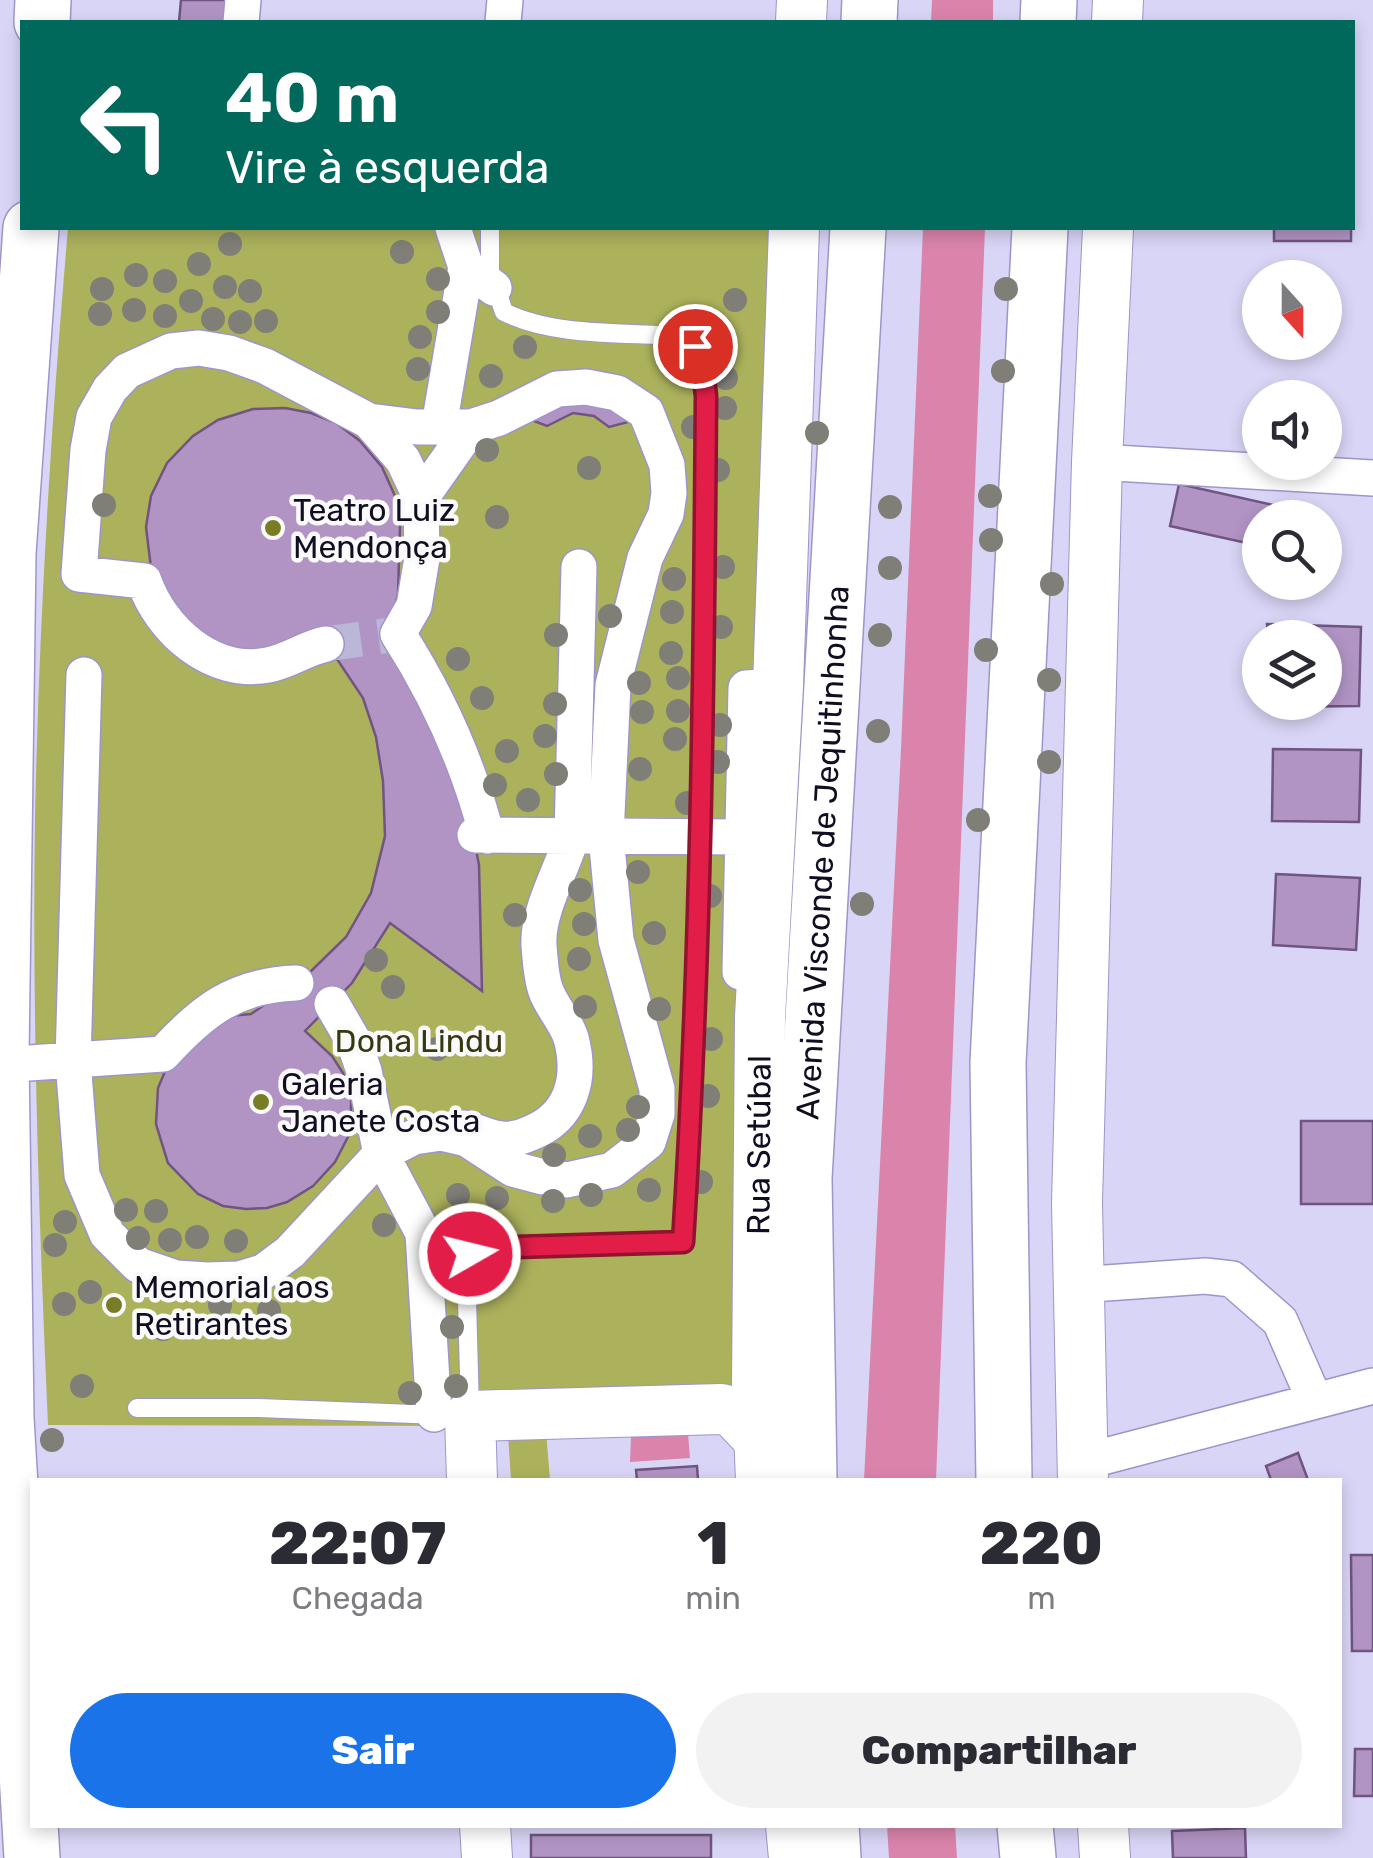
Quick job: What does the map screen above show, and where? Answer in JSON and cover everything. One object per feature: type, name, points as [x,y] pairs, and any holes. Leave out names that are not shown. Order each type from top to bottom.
[{"type":"main road","points":[[30,1788],[22,1508],[2,1306],[1,1056],[8,553],[31,230]]},
{"type":"main road","name":"Avenida Visconde de Jequitinhonha","points":[[809,1478],[804,1178],[858,230]]},
{"type":"main road","points":[[1004,1478],[998,1063],[1040,230]]},
{"type":"main road","points":[[31,1828],[32,1858]]},
{"type":"main road","points":[[830,1828],[833,1858]]},
{"type":"main road","points":[[1025,1828],[1028,1858]]},
{"type":"street","points":[[454,230],[460,255],[480,278],[455,427],[421,498],[414,606],[398,634],[433,690],[460,747],[481,836],[702,837],[755,849]]},
{"type":"street","name":"Avenida Visconde de Jequitinhonha","points":[[755,849],[778,686],[794,230]]},
{"type":"street","points":[[1108,230],[1097,462],[1078,1203],[1083,1471],[1373,1386]]},
{"type":"street","points":[[326,644],[286,661],[240,666],[192,647],[160,614],[144,580],[79,574],[88,450],[94,417],[110,389],[127,371],[171,351],[229,353],[265,366],[369,421],[403,460],[421,498]]},
{"type":"street","points":[[84,675],[73,1061],[82,1175],[95,1212],[116,1245],[138,1265],[176,1278],[238,1278],[263,1272],[290,1252],[380,1149],[414,1128],[463,1128],[501,1140],[522,1137],[548,1126],[563,1112],[570,1097],[573,1054],[570,1035],[544,988],[539,942],[542,916],[566,860],[589,836],[613,685],[645,558],[666,514],[669,493],[662,452],[646,412],[616,393],[586,387],[555,390],[499,418],[455,427],[369,421]]},
{"type":"street","points":[[1097,462],[1373,478]]},
{"type":"street","points":[[380,1149],[414,1136],[440,1133],[466,1140],[513,1169],[567,1180],[612,1170],[648,1142],[657,1114],[658,1089],[589,836],[578,567]]},
{"type":"street","name":"Rua Setúbal","points":[[452,1415],[749,1428],[760,1017],[755,849]]},
{"type":"street","points":[[29,1061],[163,1054],[184,1028],[220,1004],[247,991],[296,983]]},
{"type":"street","points":[[332,1004],[354,1042],[364,1071],[380,1149],[423,1233],[452,1415],[471,1478]]},
{"type":"street","points":[[1078,1285],[1205,1276],[1232,1279],[1280,1321],[1315,1401]]},
{"type":"street","points":[[485,1828],[486,1858]]},
{"type":"street","points":[[791,1828],[794,1858]]},
{"type":"street","points":[[1103,1828],[1104,1858]]},
{"type":"lane","points":[[137,1408],[452,1415],[466,1262],[470,1254],[483,1248],[683,1242],[702,837],[706,396],[702,362],[695,346],[679,336],[526,323],[504,312],[480,278],[490,271],[490,230]]},
{"type":"lane","points":[[8,553],[30,607]]},
{"type":"lane","points":[[4,1156],[22,1106]]},
{"type":"green space","name":"Dona Lindu","points":[[68,230],[785,230],[782,880],[794,883],[813,1414],[493,1426],[48,1425],[37,1122],[35,818],[39,670]]},
{"type":"green space","points":[[546,1431],[550,1478],[511,1478],[508,1434]]},
{"type":"shaded area","points":[[932,0],[993,0],[993,20],[931,20]]},
{"type":"shaded area","points":[[923,230],[985,230],[936,1478],[864,1478]]},
{"type":"shaded area","points":[[688,1434],[690,1458],[630,1462],[631,1437]]},
{"type":"shaded area","points":[[887,1828],[955,1828],[957,1858],[889,1858]]},
{"type":"building","points":[[181,0],[230,0],[228,20],[179,20]]},
{"type":"building","points":[[1274,230],[1351,230],[1351,241],[1274,241]]},
{"type":"building","points":[[600,392],[636,420],[609,427],[594,416],[573,413],[547,426],[526,418]]},
{"type":"building","points":[[285,408],[336,423],[360,441],[382,467],[395,496],[400,527],[398,594],[388,636],[463,782],[479,865],[482,991],[390,923],[352,983],[305,1031],[332,1056],[343,1073],[351,1099],[351,1131],[335,1162],[313,1186],[287,1202],[246,1209],[223,1206],[198,1194],[168,1163],[156,1124],[158,1088],[171,1057],[229,1016],[251,1014],[306,976],[346,937],[371,893],[385,836],[383,781],[376,737],[363,698],[333,653],[241,656],[180,622],[152,576],[146,527],[151,496],[167,463],[193,436],[218,420],[253,409]]},
{"type":"building","points":[[1179,484],[1251,500],[1242,500],[1242,542],[1170,526]]},
{"type":"building","points":[[1342,626],[1361,627],[1359,706],[1342,706]]},
{"type":"building","points":[[1273,749],[1361,750],[1359,822],[1272,821]]},
{"type":"building","points":[[1276,874],[1360,878],[1356,950],[1273,945]]},
{"type":"building","points":[[1301,1121],[1373,1121],[1373,1204],[1301,1204]]},
{"type":"building","points":[[1298,1453],[1307,1478],[1270,1478],[1266,1466]]},
{"type":"building","points":[[697,1466],[698,1478],[637,1478],[636,1470]]},
{"type":"building","points":[[1351,1555],[1373,1555],[1373,1651],[1352,1651]]},
{"type":"building","points":[[1355,1749],[1373,1749],[1373,1796],[1354,1796]]},
{"type":"building","points":[[1245,1828],[1246,1858],[1173,1858],[1172,1831]]},
{"type":"building","points":[[531,1835],[711,1835],[711,1858],[531,1858]]},
{"type":"tunnel","points":[[326,644],[398,634]]},
{"type":"place","name":"Teatro Luiz Mendonça","points":[[273,528]]},
{"type":"place","name":"Galeria Janete Costa","points":[[261,1102]]},
{"type":"place","name":"Memorial aos Retirantes","points":[[114,1305]]},
{"type":"route","points":[[470,1254],[483,1248],[683,1242],[705,690],[706,396],[702,362],[695,346]]}]
